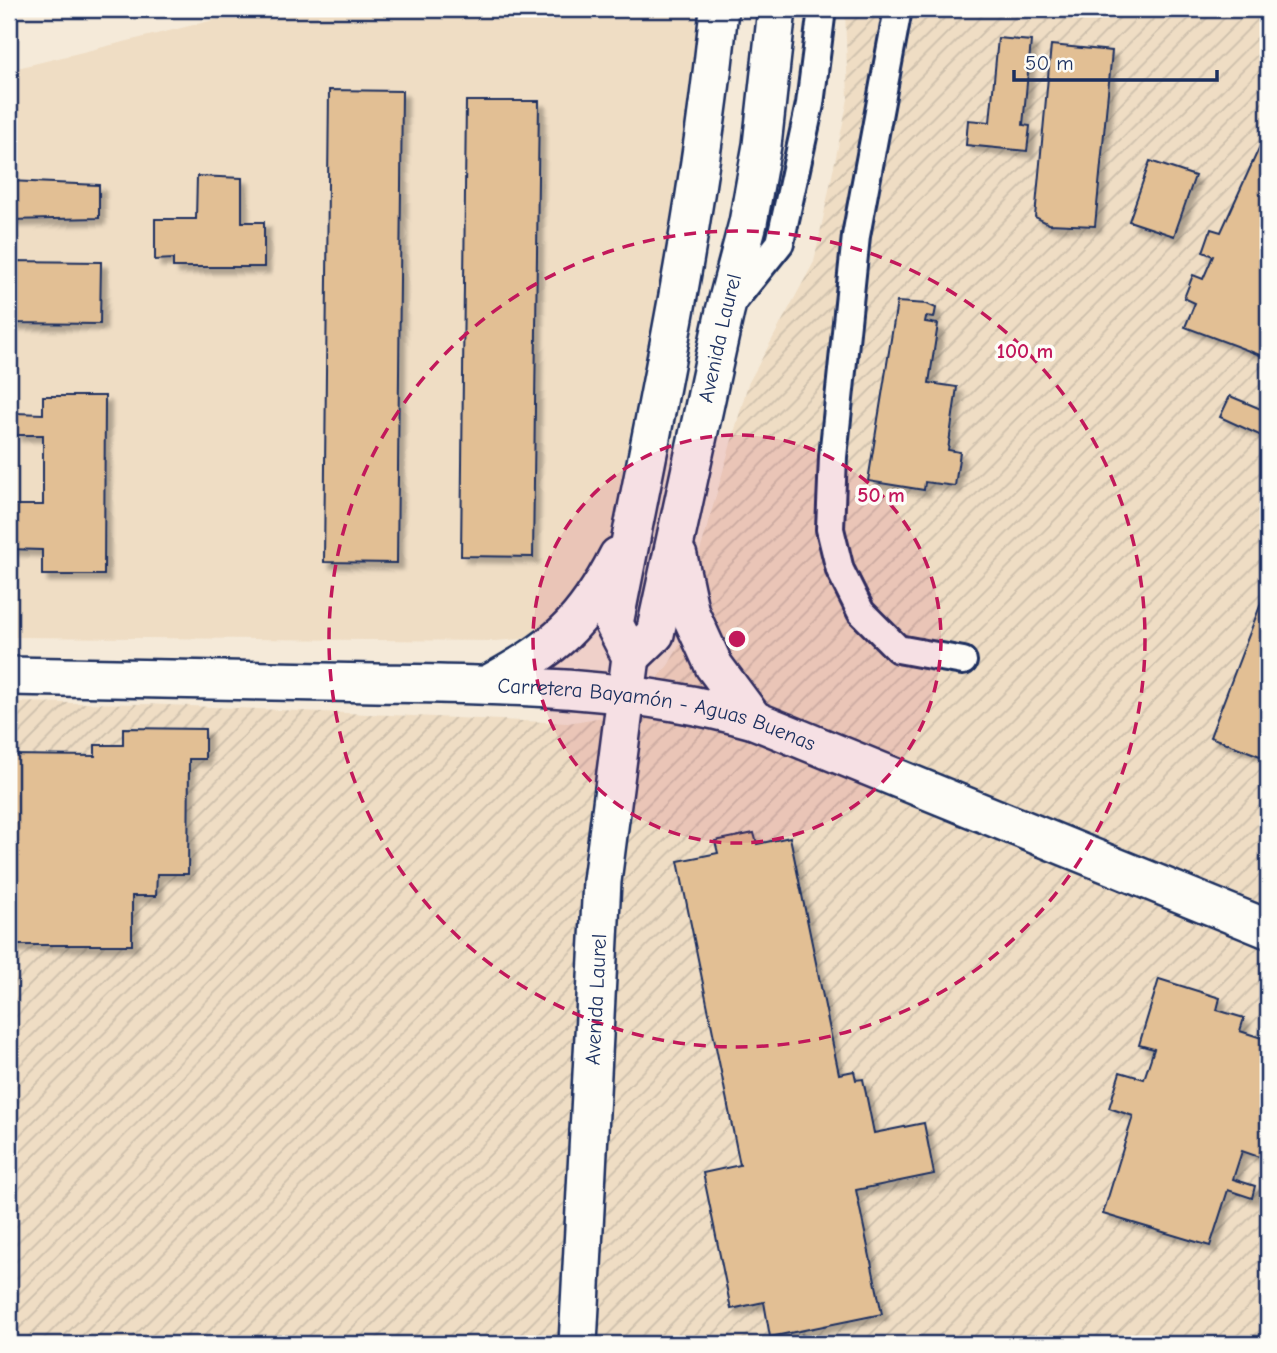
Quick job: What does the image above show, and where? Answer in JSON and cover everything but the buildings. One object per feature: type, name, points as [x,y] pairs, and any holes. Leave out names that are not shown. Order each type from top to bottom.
[{"type":"main road","points":[[631,657],[614,624],[684,265],[708,118],[719,9]]},
{"type":"main road","name":"Avenida Laurel","points":[[578,1344],[602,881],[631,657],[655,634],[725,311],[748,223],[762,145],[776,9]]},
{"type":"main road","points":[[487,685],[535,659],[565,636],[603,585],[634,524]]},
{"type":"main road","points":[[675,544],[690,613],[713,666],[754,720]]},
{"type":"main road","name":"Carretera Bayamón - Aguas Buenas","points":[[9,676],[487,685],[628,696],[713,708],[754,720],[1268,929]]},
{"type":"street","points":[[725,311],[780,243],[810,104],[822,9]]},
{"type":"street","points":[[898,9],[856,236],[833,457],[830,529],[840,569],[861,612],[898,649],[963,661]]},
{"type":"shaded area","points":[[259,9],[695,9],[698,86],[603,571],[562,626],[521,639],[495,641],[9,637],[9,70]]},
{"type":"shaded area","points":[[845,9],[1268,9],[1268,1344],[9,1344],[9,702],[145,704],[568,723],[620,714],[648,690],[669,664],[690,626],[697,562],[748,384],[814,262],[848,99]]}]
